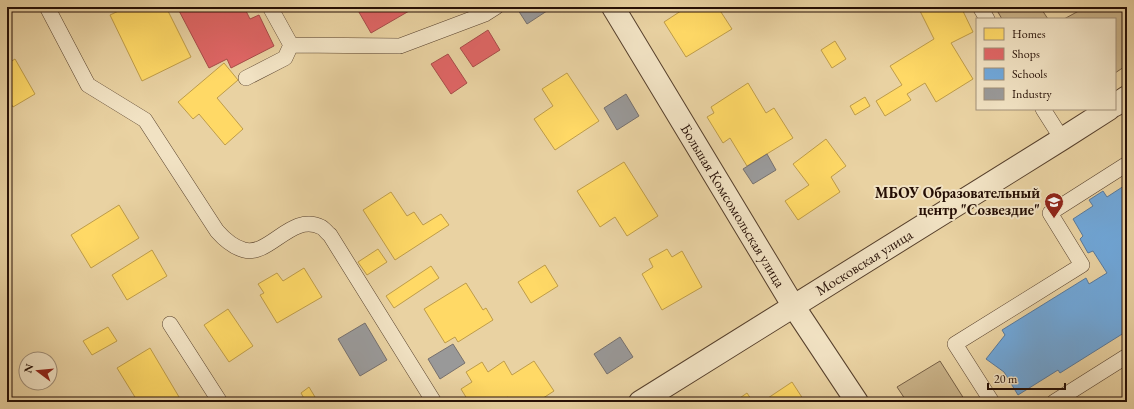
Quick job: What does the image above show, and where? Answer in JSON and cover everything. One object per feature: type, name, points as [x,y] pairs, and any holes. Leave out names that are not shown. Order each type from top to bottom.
[{"type":"street","name":"Большая Комсомольская улица","points":[[613,7],[794,306],[857,402]]},
{"type":"street","points":[[1116,104],[1127,97]]},
{"type":"street","name":"Московская улица","points":[[640,402],[1062,140],[1107,110]]},
{"type":"lane","points":[[47,7],[88,85],[145,120],[217,231],[227,241],[245,250],[256,250],[300,224],[310,224],[322,227],[330,235],[434,402]]},
{"type":"lane","points":[[270,7],[291,45]]},
{"type":"lane","points":[[291,45],[400,46],[485,14],[496,7]]},
{"type":"lane","points":[[980,7],[986,18]]},
{"type":"lane","points":[[246,78],[284,58],[291,45]]},
{"type":"lane","points":[[1044,110],[1062,140]]},
{"type":"lane","points":[[992,402],[955,344],[1082,265],[1050,213],[1127,164]]},
{"type":"lane","points":[[170,324],[220,402]]},
{"type":"lane","points":[[1054,402],[1127,356]]},
{"type":"shaded area","points":[[995,7],[1040,7],[1047,18],[1001,18]]},
{"type":"shaded area","points":[[1086,7],[1127,7],[1127,65],[1116,72],[1116,18],[1066,18]]},
{"type":"shaded area","points":[[940,361],[966,402],[907,402],[897,387]]},
{"type":"building: Homes","points":[[127,7],[166,7],[191,57],[142,81],[110,15]]},
{"type":"building: Homes","points":[[687,7],[722,7],[719,9],[732,29],[686,57],[664,22]]},
{"type":"building: Homes","points":[[929,7],[961,7],[973,32],[951,43],[973,79],[936,102],[925,83],[907,94],[911,100],[885,116],[876,101],[902,85],[890,66],[934,39],[920,11]]},
{"type":"building: Homes","points":[[835,41],[846,59],[832,68],[821,50]]},
{"type":"building: Homes","points":[[15,59],[35,94],[13,107],[7,97],[7,64]]},
{"type":"building: Homes","points":[[224,63],[238,80],[217,98],[243,129],[225,145],[199,114],[193,119],[178,102]]},
{"type":"building: Homes","points":[[567,73],[599,121],[555,150],[534,119],[553,106],[542,89]]},
{"type":"building: Homes","points":[[748,83],[766,113],[774,108],[793,138],[747,166],[730,138],[723,143],[707,117],[714,113],[711,107]]},
{"type":"building: Homes","points":[[865,97],[870,106],[855,115],[850,106]]},
{"type":"building: Homes","points":[[826,139],[846,166],[831,177],[840,192],[798,220],[785,201],[809,185],[793,164]]},
{"type":"building: Homes","points":[[624,162],[658,216],[627,236],[615,217],[600,227],[577,191]]},
{"type":"building: Homes","points":[[391,192],[407,216],[414,212],[423,225],[441,214],[449,225],[395,260],[363,210]]},
{"type":"building: Homes","points":[[119,205],[139,238],[91,268],[71,235]]},
{"type":"building: Homes","points":[[378,249],[387,262],[367,275],[358,262]]},
{"type":"building: Homes","points":[[667,249],[672,257],[682,251],[702,287],[662,310],[642,274],[653,267],[649,259]]},
{"type":"building: Homes","points":[[152,250],[167,276],[127,300],[112,275]]},
{"type":"building: Homes","points":[[545,265],[558,286],[531,303],[518,282]]},
{"type":"building: Homes","points":[[431,266],[439,278],[394,308],[386,296]]},
{"type":"building: Homes","points":[[304,268],[322,297],[277,323],[260,295],[264,293],[258,284],[277,273],[283,281]]},
{"type":"building: Homes","points":[[466,283],[483,310],[486,308],[493,320],[458,342],[455,337],[445,343],[424,309]]},
{"type":"building: Homes","points":[[228,309],[253,346],[229,362],[204,325]]},
{"type":"building: Homes","points":[[108,327],[117,341],[92,355],[83,341]]},
{"type":"building: Homes","points":[[150,348],[182,402],[138,402],[117,368]]},
{"type":"building: Homes","points":[[504,361],[512,375],[534,361],[554,391],[537,402],[511,402],[508,397],[500,402],[469,402],[461,389],[472,382],[466,372],[482,362],[488,372]]},
{"type":"building: Homes","points":[[792,382],[805,402],[762,402]]},
{"type":"building: Homes","points":[[309,387],[318,402],[306,402],[301,393]]},
{"type":"building: Homes","points":[[747,393],[753,402],[734,402]]},
{"type":"building: Shops","points":[[177,7],[244,7],[250,19],[259,15],[274,46],[231,68],[227,59],[209,68]]},
{"type":"building: Shops","points":[[356,7],[416,7],[371,33]]},
{"type":"building: Shops","points":[[488,30],[500,50],[473,67],[460,48]]},
{"type":"building: Shops","points":[[448,54],[467,83],[451,94],[431,64]]},
{"type":"building: Schools","points":[[1127,184],[1127,331],[1060,373],[1058,370],[1018,395],[1004,372],[986,359],[1005,335],[1002,330],[1086,278],[1089,284],[1107,273],[1093,251],[1088,253],[1080,239],[1083,236],[1073,219],[1093,206],[1089,200],[1103,191],[1107,197]]},
{"type":"building: Industry","points":[[523,7],[553,7],[527,24],[518,10]]},
{"type":"building: Industry","points":[[626,94],[639,116],[617,130],[604,108]]},
{"type":"building: Industry","points":[[767,154],[776,170],[753,184],[743,169]]},
{"type":"building: Industry","points":[[365,323],[387,360],[360,376],[338,339]]},
{"type":"building: Industry","points":[[620,337],[633,357],[607,374],[594,354]]},
{"type":"building: Industry","points":[[453,344],[465,363],[440,379],[428,359]]},
{"type":"place","name":"МБОУ Образовательный центр \"Созвездие\"","points":[[1054,219]]}]
